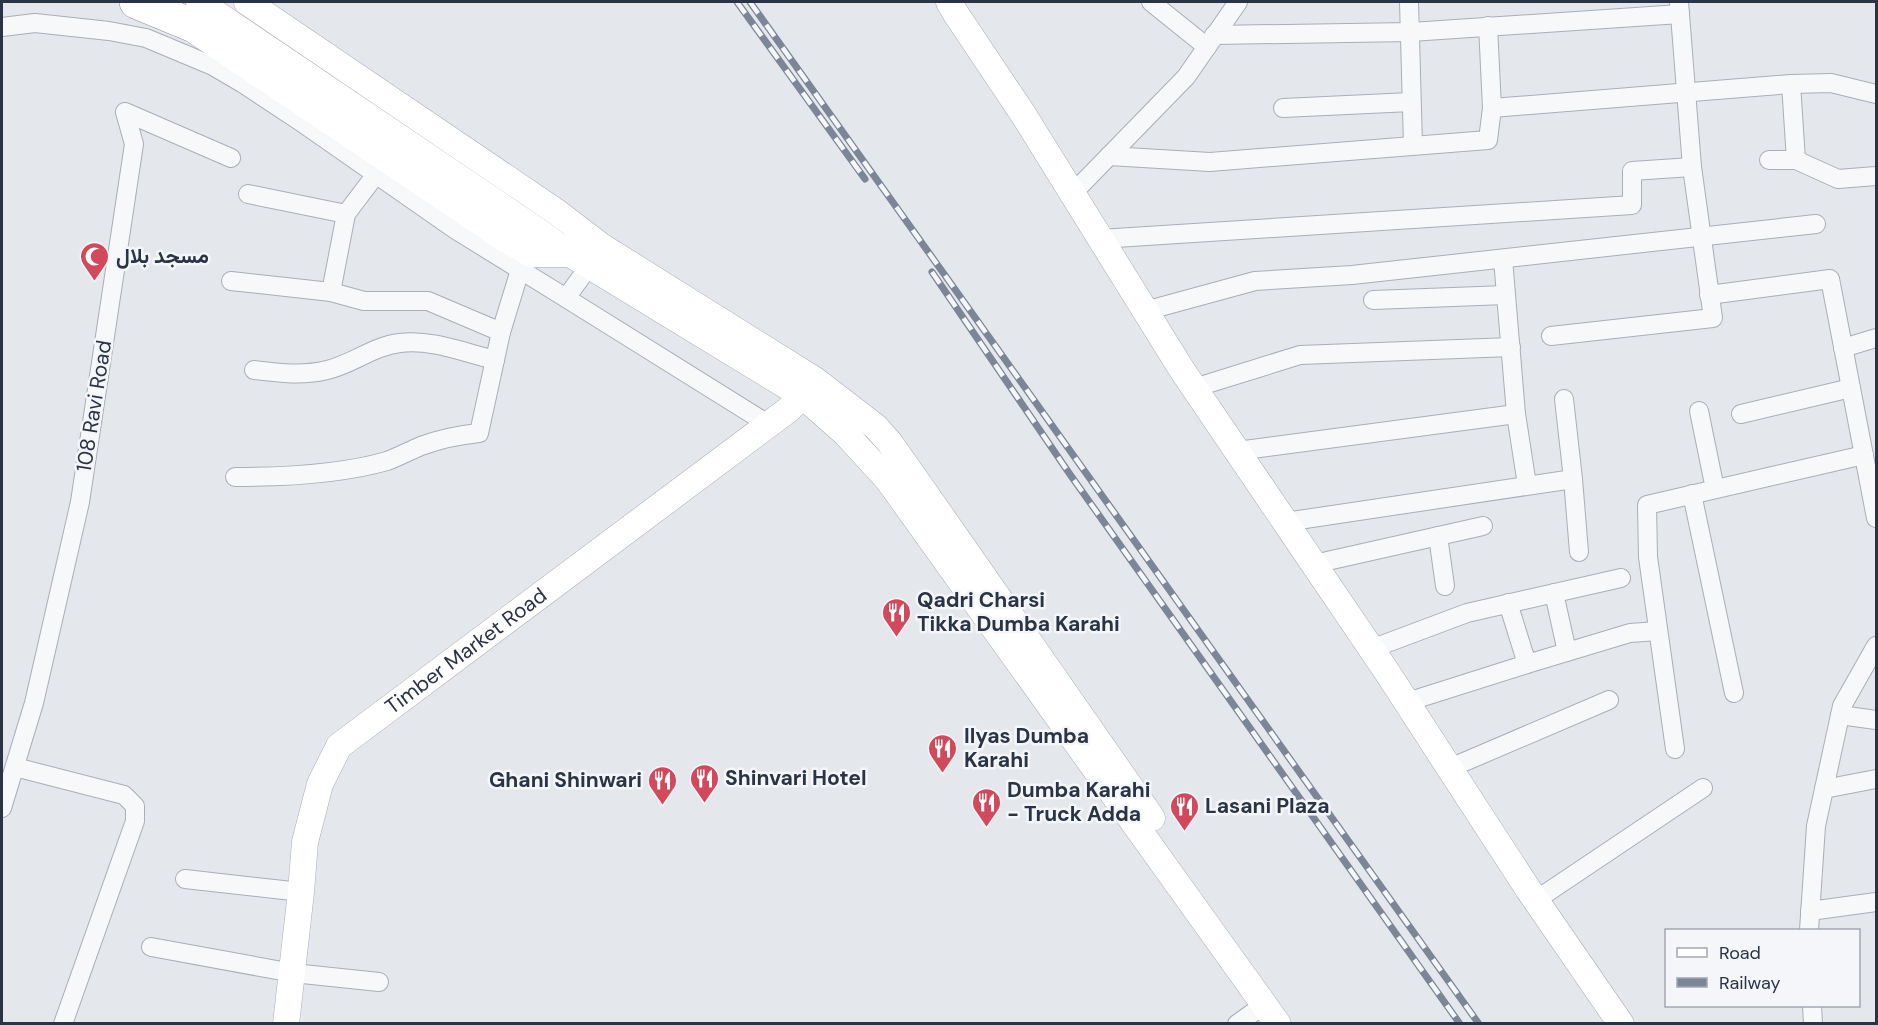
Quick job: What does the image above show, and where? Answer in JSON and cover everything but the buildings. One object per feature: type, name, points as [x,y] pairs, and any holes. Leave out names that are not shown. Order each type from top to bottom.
[{"type":"highway","points":[[135,2],[194,26],[510,238],[559,253]]},
{"type":"main road","points":[[199,2],[559,253],[869,421],[890,443],[1295,1023]]},
{"type":"main road","points":[[247,2],[558,213]]},
{"type":"main road","points":[[950,2],[956,15],[1023,114],[1194,388],[1407,702],[1536,900],[1621,1023]]},
{"type":"main road","points":[[558,213],[559,253]]},
{"type":"main road","points":[[558,213],[559,253]]},
{"type":"main road","points":[[809,388],[845,433],[888,480],[1272,1014]]},
{"type":"main road","name":"Timber Market Road","points":[[286,1023],[305,842],[320,784],[339,746],[768,424],[809,388]]},
{"type":"street","points":[[1151,2],[1211,41],[1411,32],[1680,8],[1692,167],[1713,318],[1551,336]]},
{"type":"street","points":[[1072,194],[1186,77],[1238,2]]},
{"type":"street","points":[[1409,2],[1413,145]]},
{"type":"street","points":[[2,27],[35,23],[108,31],[146,38],[213,66],[242,83],[377,173],[456,230],[559,253]]},
{"type":"street","points":[[1109,156],[1210,162],[1488,140],[1492,108],[1488,26]]},
{"type":"street","points":[[1492,108],[1791,84],[1831,83],[1876,94]]},
{"type":"street","points":[[1791,84],[1796,159]]},
{"type":"street","points":[[1283,108],[1411,102]]},
{"type":"street","name":"108 Ravi Road","points":[[2,808],[34,703],[80,502],[134,144],[125,112],[231,158]]},
{"type":"street","points":[[1769,159],[1796,159],[1838,179],[1876,176]]},
{"type":"street","points":[[1100,239],[1632,205],[1632,171],[1692,167]]},
{"type":"street","points":[[331,292],[346,214],[377,173]]},
{"type":"street","points":[[248,194],[346,214]]},
{"type":"street","points":[[1145,311],[1255,281],[1352,275],[1816,224]]},
{"type":"street","points":[[559,253],[566,298],[768,424]]},
{"type":"street","points":[[559,253],[566,298]]},
{"type":"street","points":[[235,477],[273,477],[362,466],[387,460],[453,435],[479,433],[501,332],[559,253]]},
{"type":"street","points":[[1503,259],[1516,414],[1527,485]]},
{"type":"street","points":[[1709,295],[1830,279],[1876,518]]},
{"type":"street","points":[[231,281],[331,292],[364,301],[428,302],[501,332]]},
{"type":"street","points":[[1373,300],[1506,295]]},
{"type":"street","points":[[1843,348],[1876,338]]},
{"type":"street","points":[[254,370],[295,375],[328,370],[377,348],[418,342],[495,360]]},
{"type":"street","points":[[1194,388],[1300,355],[1510,347]]},
{"type":"street","points":[[1741,414],[1851,388]]},
{"type":"street","points":[[1564,399],[1579,552]]},
{"type":"street","points":[[1699,411],[1714,489]]},
{"type":"street","points":[[1237,451],[1516,414]]},
{"type":"street","points":[[1676,749],[1647,557],[1647,505],[1864,455]]},
{"type":"street","points":[[1285,522],[1573,479]]},
{"type":"street","points":[[1692,494],[1734,693]]},
{"type":"street","points":[[1314,564],[1483,526]]},
{"type":"street","points":[[1438,536],[1445,586]]},
{"type":"street","points":[[1371,649],[1467,613],[1621,578]]},
{"type":"street","points":[[1554,593],[1567,652]]},
{"type":"street","points":[[1508,603],[1527,664]]},
{"type":"street","points":[[1407,702],[1630,633],[1658,631]]},
{"type":"street","points":[[1809,929],[1816,826],[1842,706],[1876,646]]},
{"type":"street","points":[[1450,768],[1609,700]]},
{"type":"street","points":[[1840,715],[1876,720]]},
{"type":"street","points":[[15,767],[124,795],[135,806],[135,821],[63,1023]]},
{"type":"street","points":[[1824,789],[1876,779]]},
{"type":"street","points":[[1536,900],[1703,788]]},
{"type":"street","points":[[185,879],[301,892]]},
{"type":"street","points":[[1810,910],[1876,902]]},
{"type":"street","points":[[151,947],[293,973],[379,982]]},
{"type":"street","points":[[1812,1007],[1813,1023]]},
{"type":"street","points":[[1237,1023],[1272,1014]]},
{"type":"railway","points":[[737,2],[865,179]]},
{"type":"railway","points":[[750,2],[1479,1024]]},
{"type":"railway","points":[[932,272],[1069,473],[1460,1024]]},
{"type":"place","name":"مسجد بلال","points":[[95,282]]},
{"type":"place","name":"Qadri Charsi Tikka Dumba Karahi","points":[[896,638]]},
{"type":"place","name":"Ilyas Dumba Karahi","points":[[943,774]]},
{"type":"place","name":"Shinvari Hotel","points":[[704,804]]},
{"type":"place","name":"Ghani Shinwari","points":[[663,806]]},
{"type":"place","name":"Dumba Karahi - Truck Adda","points":[[986,828]]},
{"type":"place","name":"Lasani Plaza","points":[[1184,832]]}]
